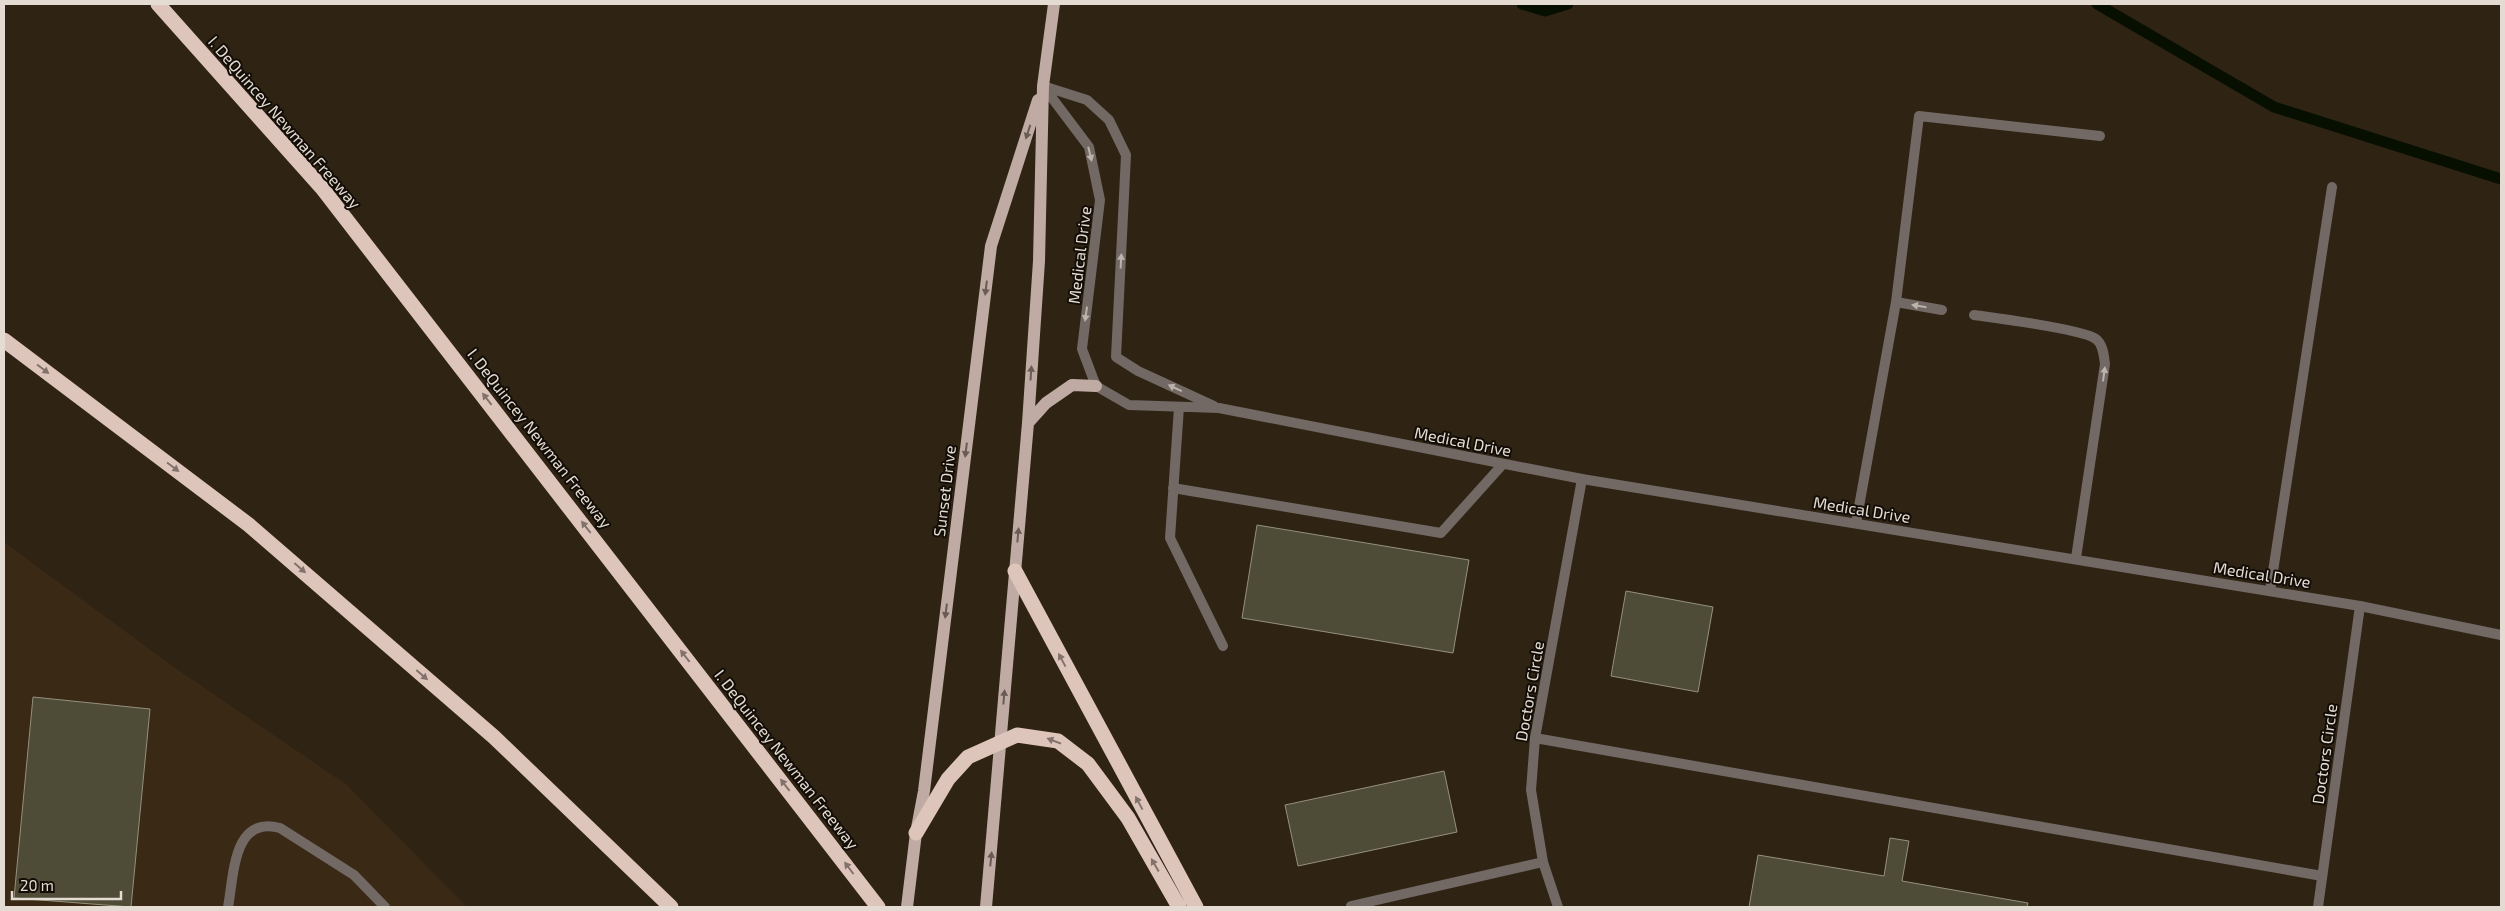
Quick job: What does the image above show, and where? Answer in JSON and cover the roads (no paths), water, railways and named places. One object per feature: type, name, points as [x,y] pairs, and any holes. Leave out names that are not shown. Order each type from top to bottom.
[{"type":"highway","name":"I. DeQuincey Newman Freeway","points":[[158,4],[322,188],[878,907]]},
{"type":"highway","points":[[4,340],[249,524],[494,737],[671,907]]},
{"type":"highway","points":[[1015,571],[1196,907]]},
{"type":"highway","points":[[916,833],[948,779],[968,757],[1000,740],[1017,735],[1058,741],[1088,764],[1128,818],[1179,907]]},
{"type":"main road","name":"Sunset Drive","points":[[986,907],[1028,423],[1039,261],[1043,86],[1054,4]]},
{"type":"main road","name":"Sunset Drive","points":[[907,907],[916,833],[924,791],[991,246],[1043,86]]},
{"type":"main road","points":[[1028,423],[1046,403],[1072,385],[1096,386]]},
{"type":"street","name":"Medical Drive","points":[[1043,86],[1089,147],[1100,200],[1082,349],[1096,386],[1129,405],[1219,408],[1582,479],[2076,558],[2360,606],[2501,635]]},
{"type":"street","name":"Medical Drive","points":[[1043,86],[1087,100],[1109,120],[1126,155],[1116,357],[1138,371],[1219,408]]},
{"type":"street","points":[[1856,523],[1896,302],[1919,116],[2100,136]]},
{"type":"street","points":[[2270,591],[2332,187]]},
{"type":"street","points":[[1896,302],[1942,310]]},
{"type":"street","points":[[1974,315],[2080,333],[2097,339],[2102,348],[2106,364],[2095,422],[2076,558]]},
{"type":"street","points":[[1179,407],[1170,538],[1223,646]]},
{"type":"street","points":[[1173,488],[1441,533],[1503,464]]},
{"type":"street","name":"Doctors Circle","points":[[1558,907],[1543,862],[1532,790],[1535,738],[1582,479]]},
{"type":"street","name":"Doctors Circle","points":[[2318,907],[2360,606]]},
{"type":"street","points":[[1535,738],[2322,876]]},
{"type":"street","points":[[228,907],[242,840],[254,828],[269,825],[280,828],[354,875],[385,907]]},
{"type":"street","points":[[1350,906],[1543,862]]},
{"type":"waterway","points":[[1522,4],[1545,11],[1568,4]]},
{"type":"waterway","points":[[2097,4],[2274,107],[2501,179]]}]
